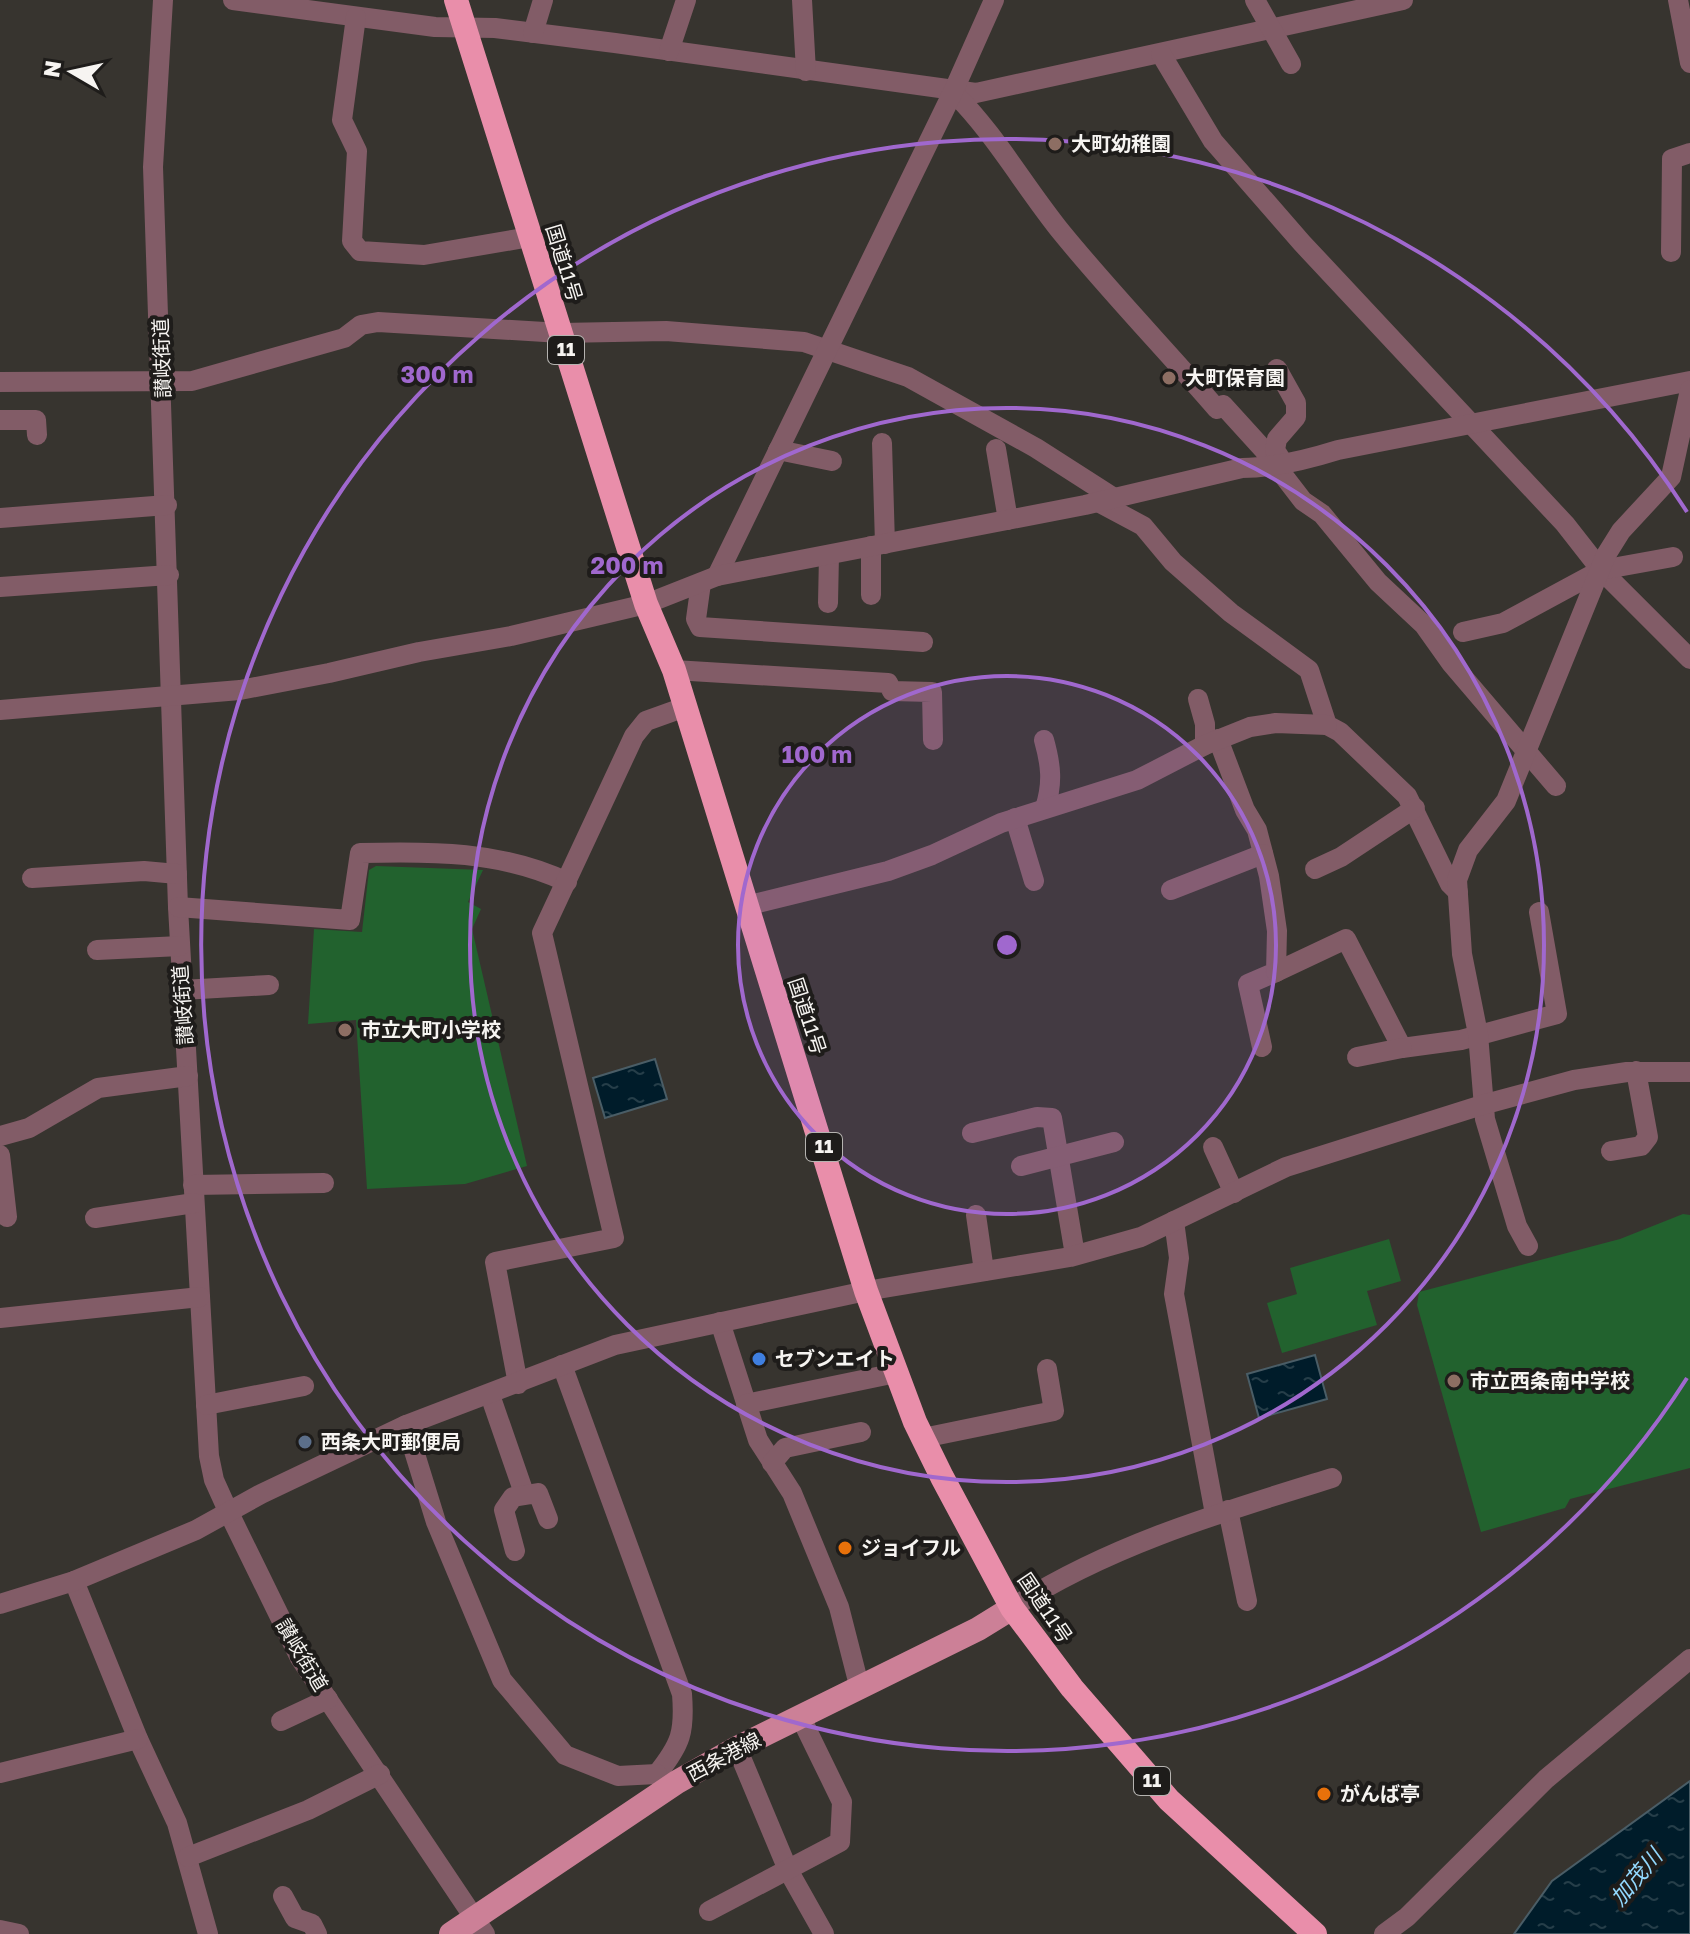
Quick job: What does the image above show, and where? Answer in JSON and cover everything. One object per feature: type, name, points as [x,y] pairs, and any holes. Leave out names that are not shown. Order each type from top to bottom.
[{"type":"highway","name":"国道11号","points":[[456,0],[646,604],[674,670],[866,1291],[923,1438],[1012,1608],[1072,1688],[1169,1800],[1315,1934]]},
{"type":"main road","name":"西条港線","points":[[451,1934],[480,1927],[662,1781],[860,1689],[1012,1608]]},
{"type":"street","name":"讃岐街道","points":[[163,0],[153,167],[163,382],[178,907],[209,1456],[214,1480],[300,1658],[480,1927]]},
{"type":"street","points":[[233,0],[356,17],[533,33],[953,92],[994,90],[1403,0]]},
{"type":"street","points":[[533,33],[543,0]]},
{"type":"street","points":[[669,51],[686,0]]},
{"type":"street","points":[[802,0],[806,71]]},
{"type":"street","points":[[923,642],[873,648],[787,643],[700,627],[696,619],[709,580],[828,350],[994,0]]},
{"type":"street","points":[[1255,0],[1291,64]]},
{"type":"street","points":[[1678,0],[1690,63]]},
{"type":"street","points":[[356,17],[342,120],[357,151],[352,241],[360,251],[424,255],[530,237]]},
{"type":"street","points":[[1161,54],[1213,141],[1565,524],[1601,570],[1690,659]]},
{"type":"street","points":[[953,92],[1010,156],[1023,182],[1063,234],[1217,409],[1223,405],[1278,463],[1303,501],[1322,514],[1378,582],[1424,625],[1556,786]]},
{"type":"street","points":[[1671,252],[1673,192],[1669,169],[1672,159],[1690,153]]},
{"type":"street","points":[[0,382],[163,382],[207,377],[344,338],[361,325],[378,322],[561,333],[705,333],[791,341],[828,350],[908,377],[1036,448],[1143,526],[1173,562],[1231,613],[1309,670],[1327,725]]},
{"type":"street","points":[[1277,369],[1296,403],[1296,417],[1277,439],[1275,450],[1278,463]]},
{"type":"street","points":[[0,710],[240,690],[329,673],[419,652],[511,636],[646,604],[709,580],[1106,500],[1242,468],[1268,469],[1278,463],[1305,460],[1338,450],[1690,381]]},
{"type":"street","points":[[1528,1246],[1517,1226],[1482,1105],[1478,1034],[1462,954],[1458,892],[1462,859],[1500,812],[1606,555],[1621,531],[1671,477],[1690,390]]},
{"type":"street","points":[[0,420],[36,420],[37,435]]},
{"type":"street","points":[[871,595],[878,545],[882,443]]},
{"type":"street","points":[[996,449],[1008,520]]},
{"type":"street","points":[[778,450],[832,462]]},
{"type":"street","points":[[0,518],[167,505]]},
{"type":"street","points":[[828,603],[829,555]]},
{"type":"street","points":[[1463,632],[1489,629],[1503,623],[1601,570],[1673,557]]},
{"type":"street","points":[[0,587],[169,575]]},
{"type":"street","points":[[674,670],[888,683],[892,691],[932,692],[933,740]]},
{"type":"street","points":[[1198,699],[1212,742],[1257,830],[1277,931],[1276,972]]},
{"type":"street","points":[[518,1384],[495,1262],[614,1238],[542,933],[634,736],[646,721],[685,707]]},
{"type":"street","points":[[746,906],[888,871],[1015,818],[1137,780],[1212,742],[1250,727],[1276,723],[1327,725],[1352,742],[1407,796],[1442,868],[1458,892]]},
{"type":"street","points":[[1044,740],[1052,776],[1045,808]]},
{"type":"street","points":[[1315,869],[1341,857],[1415,808]]},
{"type":"street","points":[[1015,818],[1034,881]]},
{"type":"street","points":[[178,907],[350,920],[360,853],[440,851],[536,867],[567,882]]},
{"type":"street","points":[[1171,890],[1263,854]]},
{"type":"street","points":[[32,878],[144,871],[177,874]]},
{"type":"street","points":[[1357,1057],[1461,1040],[1557,1014],[1539,912]]},
{"type":"street","points":[[1262,1047],[1248,984],[1346,939],[1375,1001],[1402,1048]]},
{"type":"street","points":[[97,950],[180,946]]},
{"type":"street","points":[[182,990],[269,985]]},
{"type":"street","points":[[1611,1151],[1641,1146],[1648,1137],[1636,1071]]},
{"type":"street","points":[[0,1604],[74,1581],[196,1530],[228,1511],[406,1425],[615,1345],[866,1291],[1075,1255],[1141,1237],[1286,1167],[1482,1105],[1574,1080],[1636,1071],[1690,1072]]},
{"type":"street","points":[[0,1136],[29,1128],[98,1088],[188,1076]]},
{"type":"street","points":[[972,1133],[1037,1117],[1052,1118],[1075,1255]]},
{"type":"street","points":[[1021,1166],[1114,1142]]},
{"type":"street","points":[[1213,1147],[1234,1193]]},
{"type":"street","points":[[0,1155],[7,1217]]},
{"type":"street","points":[[95,1218],[194,1194],[324,1183]]},
{"type":"street","points":[[976,1215],[984,1271]]},
{"type":"street","points":[[1174,1221],[1179,1258],[1174,1294],[1222,1512],[1247,1601]]},
{"type":"street","points":[[0,1318],[200,1297]]},
{"type":"street","points":[[720,1322],[758,1440],[792,1493],[839,1607],[860,1689]]},
{"type":"street","points":[[406,1425],[436,1522],[502,1680],[565,1755],[618,1776],[662,1781],[685,1726],[682,1694],[562,1365]]},
{"type":"street","points":[[923,1438],[1054,1411],[1047,1369]]},
{"type":"street","points":[[746,1404],[896,1373]]},
{"type":"street","points":[[206,1405],[304,1386]]},
{"type":"street","points":[[490,1395],[524,1493]]},
{"type":"street","points":[[772,1463],[785,1448],[861,1432]]},
{"type":"street","points":[[1012,1608],[1049,1584],[1222,1512],[1332,1478]]},
{"type":"street","points":[[515,1551],[504,1510],[513,1497],[538,1493],[548,1519]]},
{"type":"street","points":[[74,1581],[138,1739],[177,1823],[208,1934]]},
{"type":"street","points":[[1690,1645],[1690,1651]]},
{"type":"street","points":[[1384,1934],[1407,1917],[1546,1779],[1690,1659]]},
{"type":"street","points":[[281,1721],[328,1699]]},
{"type":"street","points":[[709,1911],[840,1842],[842,1802],[801,1718]]},
{"type":"street","points":[[0,1773],[138,1739]]},
{"type":"street","points":[[737,1748],[788,1870],[824,1934]]},
{"type":"street","points":[[188,1857],[308,1810],[380,1774]]},
{"type":"street","points":[[283,1896],[295,1918],[312,1924],[317,1934]]},
{"type":"street","points":[[0,1930],[19,1934]]},
{"type":"green space","points":[[376,866],[483,870],[468,902],[481,909],[472,929],[527,1166],[465,1184],[367,1189],[356,1020],[308,1024],[314,929],[362,932],[369,870]]},
{"type":"green space","points":[[1683,1214],[1690,1215],[1690,1468],[1570,1499],[1565,1508],[1481,1532],[1417,1305],[1419,1292],[1620,1239]]},
{"type":"green space","points":[[1389,1239],[1401,1281],[1367,1291],[1377,1325],[1282,1353],[1267,1303],[1297,1294],[1290,1268]]},
{"type":"water","points":[[655,1059],[667,1099],[605,1118],[593,1078]]},
{"type":"water","points":[[1315,1355],[1327,1399],[1259,1418],[1247,1374]]},
{"type":"water","name":"加茂川","points":[[1690,1781],[1690,1934],[1514,1934],[1552,1881]]},
{"type":"place","name":"大町幼稚園","points":[[1055,144]]},
{"type":"place","name":"大町保育園","points":[[1169,378]]},
{"type":"place","name":"市立大町小学校","points":[[345,1030]]},
{"type":"place","name":"セブンエイト","points":[[759,1359]]},
{"type":"place","name":"市立西条南中学校","points":[[1454,1381]]},
{"type":"place","name":"西条大町郵便局","points":[[305,1442]]},
{"type":"place","name":"ジョイフル","points":[[845,1548]]},
{"type":"place","name":"がんば亭","points":[[1324,1794]]}]
